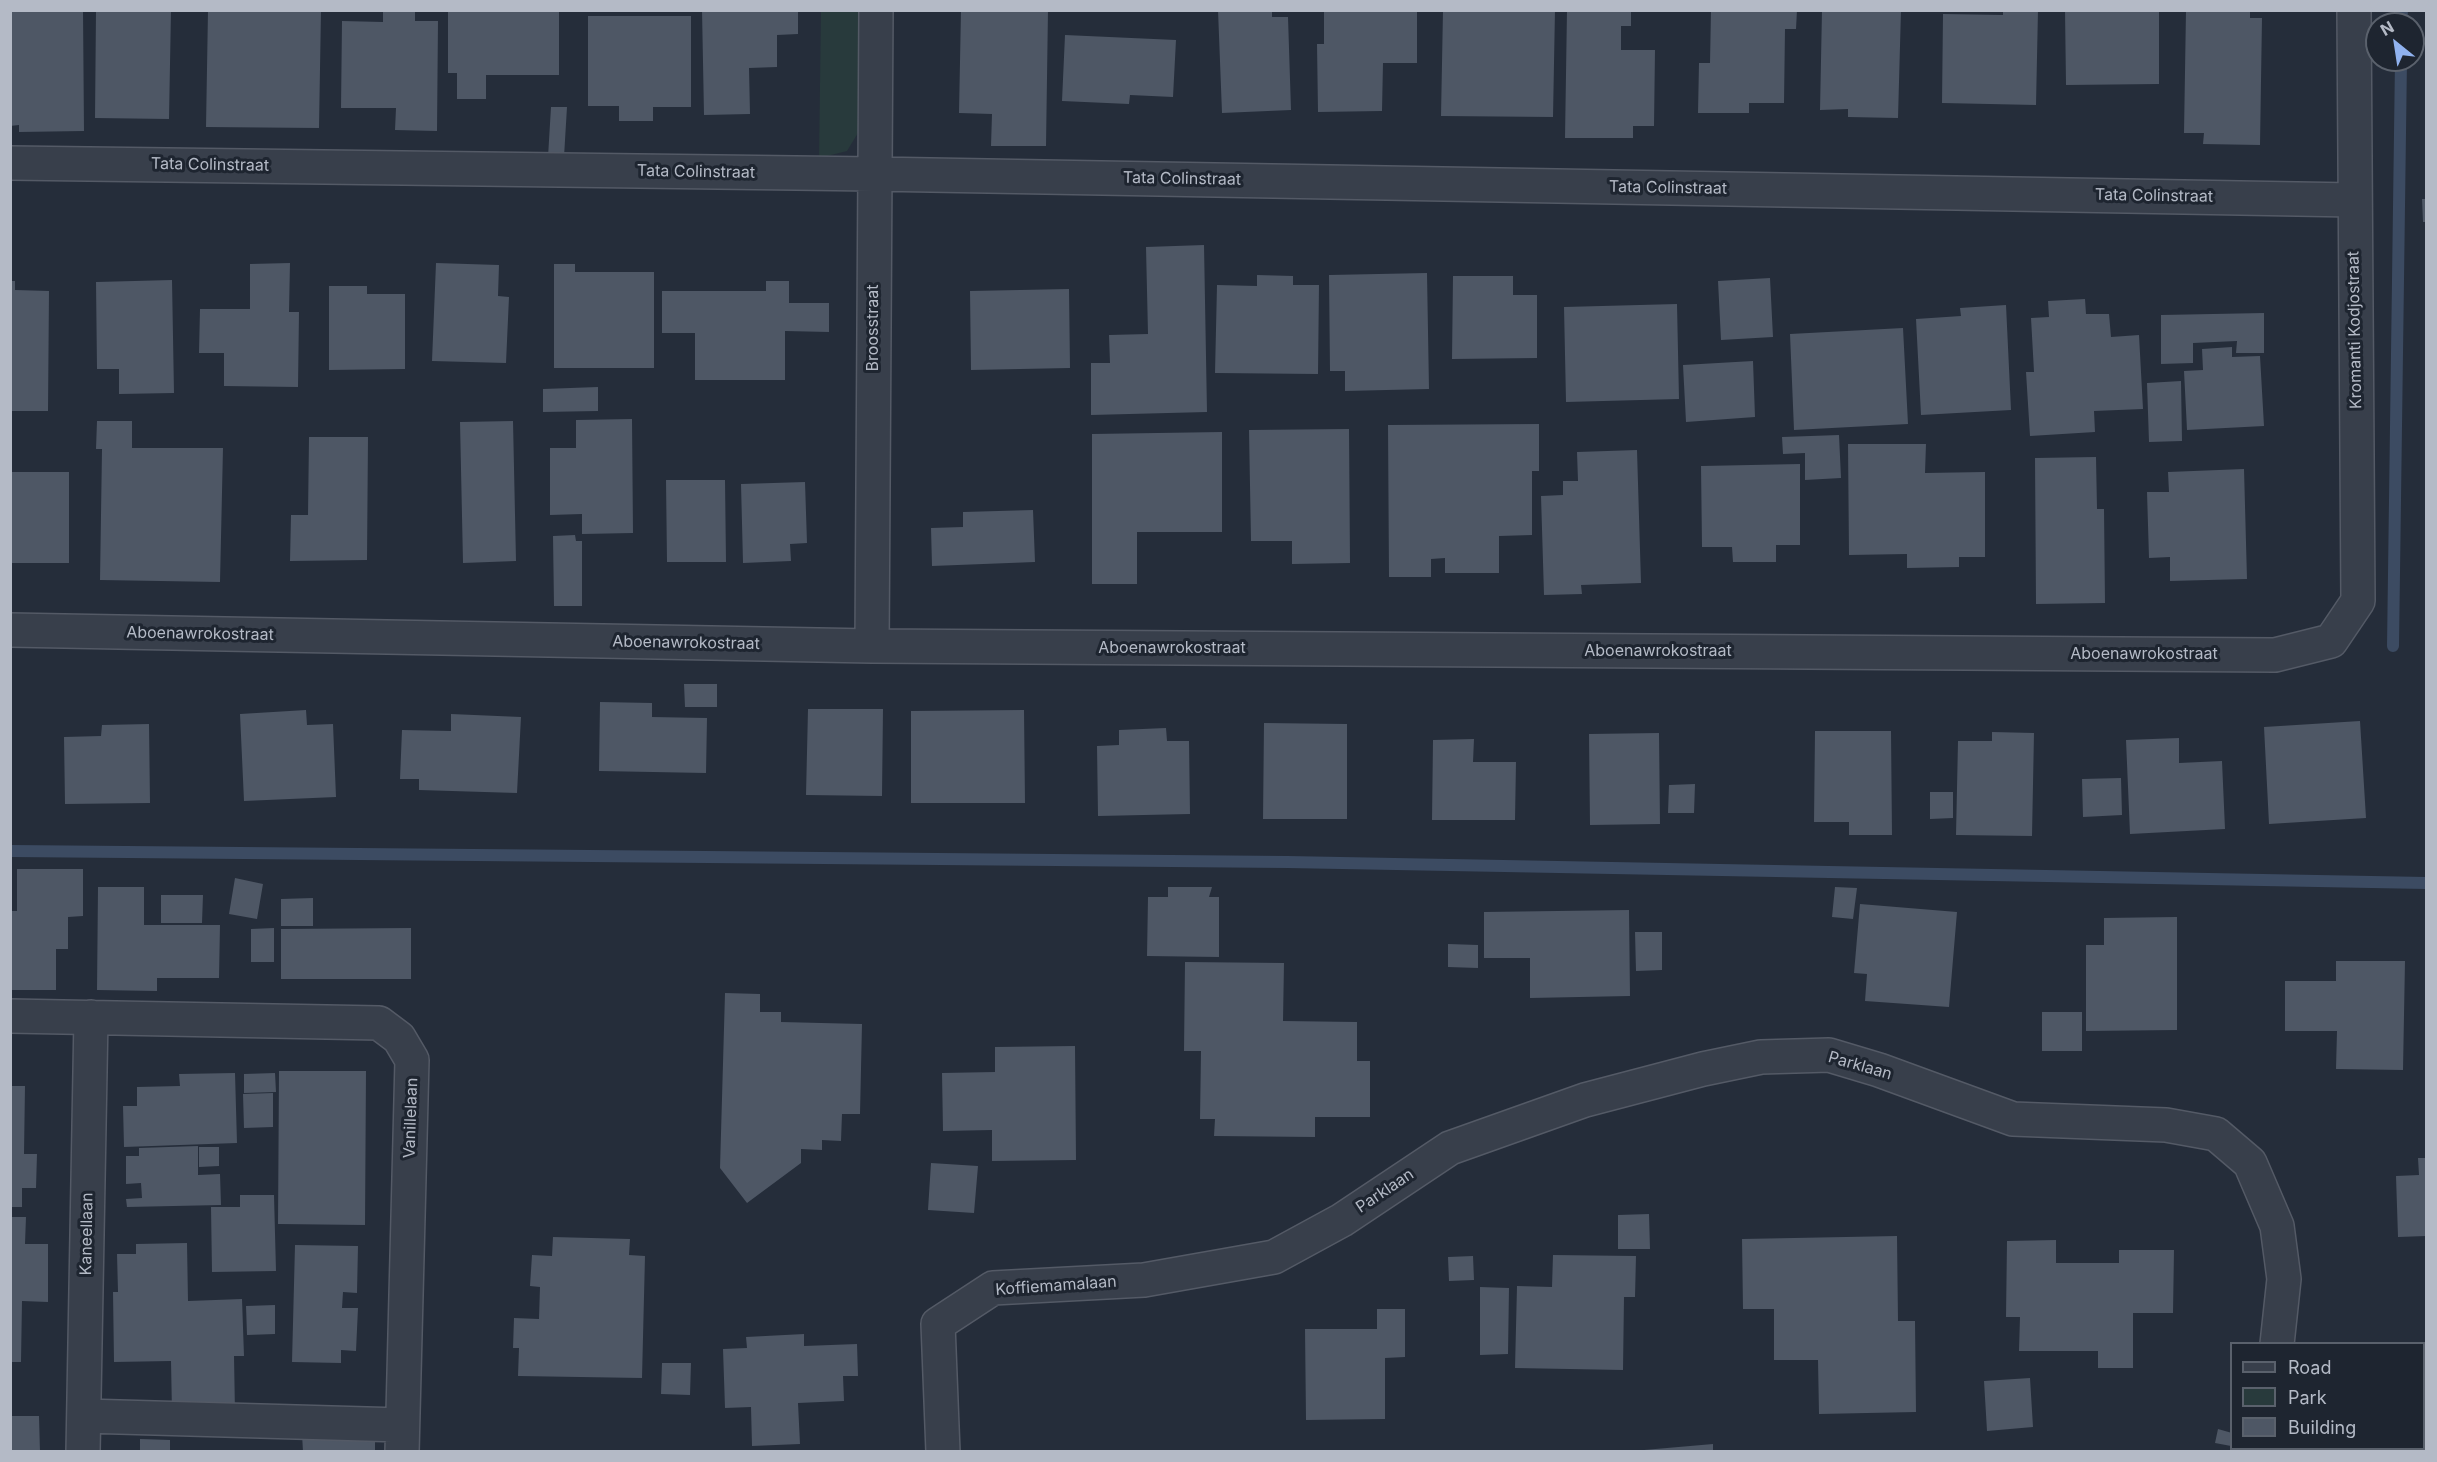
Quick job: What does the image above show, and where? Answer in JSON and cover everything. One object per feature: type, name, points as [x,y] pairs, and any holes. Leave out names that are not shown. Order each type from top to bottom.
[{"type":"street","name":"Broosstraat","points":[[872,646],[876,10]]},
{"type":"street","name":"Kromanti Kodjostraat","points":[[2331,641],[2358,601],[2354,10]]},
{"type":"street","name":"Tata Colinstraat","points":[[10,163],[874,174],[2354,200]]},
{"type":"street","name":"Aboenawrokostraat","points":[[10,630],[872,646],[2275,655],[2331,641]]},
{"type":"street","name":"Vanillelaan","points":[[10,1016],[379,1023],[399,1038],[412,1060],[402,1438]]},
{"type":"street","name":"Kaneellaan","points":[[83,1452],[91,1017]]},
{"type":"street","name":"Parklaan","points":[[1274,1257],[1342,1220],[1450,1148],[1585,1100],[1703,1069],[1761,1057],[1829,1055],[1879,1070],[2013,1119],[2166,1125],[2216,1134],[2250,1163],[2277,1226],[2284,1279],[2277,1342]]},
{"type":"street","name":"Koffiemamalaan","points":[[943,1452],[938,1324],[993,1288],[1144,1280],[1274,1257]]},
{"type":"street","points":[[84,1416],[402,1438]]},
{"type":"green space","points":[[821,11],[862,11],[861,128],[847,151],[819,158]]},
{"type":"building","points":[[10,10],[83,10],[84,131],[19,132],[19,125],[10,126]]},
{"type":"building","points":[[96,10],[171,10],[169,119],[95,118]]},
{"type":"building","points":[[208,10],[321,10],[319,128],[206,127]]},
{"type":"building","points":[[383,10],[415,10],[415,21],[438,21],[437,131],[395,130],[396,108],[341,108],[342,21],[383,22]]},
{"type":"building","points":[[448,10],[559,10],[559,75],[486,75],[486,99],[457,99],[457,73],[448,73]]},
{"type":"building","points":[[702,10],[798,10],[798,34],[777,35],[777,67],[749,68],[750,114],[704,115]]},
{"type":"building","points":[[961,10],[1048,10],[1046,146],[991,146],[992,114],[959,113]]},
{"type":"building","points":[[1218,10],[1272,10],[1272,17],[1288,17],[1291,110],[1222,113]]},
{"type":"building","points":[[1324,10],[1417,10],[1417,63],[1383,63],[1382,111],[1318,112],[1317,44],[1324,44]]},
{"type":"building","points":[[1443,10],[1555,10],[1553,117],[1441,116]]},
{"type":"building","points":[[1567,10],[1631,10],[1631,26],[1621,26],[1621,50],[1655,50],[1654,126],[1633,126],[1633,138],[1565,138]]},
{"type":"building","points":[[1711,10],[1797,10],[1796,29],[1785,29],[1784,103],[1749,103],[1749,113],[1698,113],[1699,63],[1710,63]]},
{"type":"building","points":[[1822,10],[1901,10],[1898,118],[1848,117],[1848,109],[1820,110]]},
{"type":"building","points":[[2003,10],[2038,10],[2036,105],[1942,103],[1943,14],[2003,15]]},
{"type":"building","points":[[2065,10],[2159,10],[2159,84],[2066,85]]},
{"type":"building","points":[[2186,10],[2250,10],[2250,18],[2262,18],[2260,145],[2203,144],[2204,133],[2184,133]]},
{"type":"building","points":[[588,16],[691,16],[691,107],[653,107],[653,121],[619,121],[619,106],[588,106]]},
{"type":"building","points":[[1065,35],[1176,40],[1173,97],[1130,95],[1129,104],[1062,101]]},
{"type":"building","points":[[551,107],[567,107],[564,157],[548,157]]},
{"type":"building","points":[[2422,199],[2426,199],[2426,222],[2423,222]]},
{"type":"building","points":[[1204,245],[1207,412],[1091,415],[1091,363],[1110,363],[1109,335],[1148,334],[1146,247]]},
{"type":"building","points":[[290,263],[289,312],[299,312],[298,387],[224,386],[224,353],[199,353],[200,309],[250,309],[250,264]]},
{"type":"building","points":[[436,263],[499,265],[498,296],[509,297],[506,363],[432,361]]},
{"type":"building","points":[[554,264],[575,264],[575,272],[654,272],[654,368],[554,368]]},
{"type":"building","points":[[1427,273],[1429,389],[1345,391],[1345,371],[1330,371],[1329,275]]},
{"type":"building","points":[[1257,275],[1293,276],[1293,285],[1319,285],[1318,374],[1215,373],[1217,285],[1257,286]]},
{"type":"building","points":[[1453,276],[1513,276],[1513,295],[1537,295],[1537,358],[1452,359]]},
{"type":"building","points":[[1770,278],[1773,337],[1721,340],[1718,281]]},
{"type":"building","points":[[172,280],[174,393],[119,394],[119,369],[97,369],[96,282]]},
{"type":"building","points":[[10,281],[15,281],[15,290],[49,291],[48,411],[10,411]]},
{"type":"building","points":[[766,281],[789,281],[789,303],[829,303],[829,332],[785,331],[785,380],[695,380],[695,333],[662,333],[662,291],[766,291]]},
{"type":"building","points":[[329,286],[367,286],[367,294],[405,294],[405,369],[329,370]]},
{"type":"building","points":[[1069,289],[1070,368],[971,370],[970,291]]},
{"type":"building","points":[[2085,299],[2086,314],[2109,314],[2111,337],[2139,335],[2143,409],[2094,411],[2095,432],[2030,436],[2026,372],[2034,372],[2031,318],[2049,317],[2048,301]]},
{"type":"building","points":[[1677,304],[1679,399],[1566,402],[1564,307]]},
{"type":"building","points":[[2006,305],[2011,410],[1921,415],[1916,319],[1961,316],[1960,308]]},
{"type":"building","points":[[2264,313],[2264,353],[2236,353],[2237,341],[2193,343],[2193,363],[2161,364],[2161,315]]},
{"type":"building","points":[[1903,328],[1908,424],[1794,430],[1790,334]]},
{"type":"building","points":[[2232,347],[2232,357],[2260,356],[2264,426],[2187,430],[2184,371],[2203,370],[2202,349]]},
{"type":"building","points":[[1753,361],[1755,417],[1686,422],[1683,365]]},
{"type":"building","points":[[2181,381],[2182,441],[2149,442],[2147,383]]},
{"type":"building","points":[[598,387],[598,411],[543,412],[543,389]]},
{"type":"building","points":[[632,419],[633,533],[582,534],[582,514],[550,515],[550,448],[576,448],[576,420]]},
{"type":"building","points":[[97,421],[132,421],[132,448],[223,448],[220,582],[100,580],[102,449],[96,449]]},
{"type":"building","points":[[513,421],[516,561],[463,563],[460,422]]},
{"type":"building","points":[[1539,424],[1539,471],[1532,471],[1532,535],[1499,536],[1499,573],[1445,573],[1445,558],[1431,559],[1431,577],[1389,577],[1388,425]]},
{"type":"building","points":[[1349,429],[1350,563],[1292,564],[1292,541],[1251,541],[1249,430]]},
{"type":"building","points":[[1222,432],[1222,532],[1137,532],[1137,584],[1092,584],[1092,434]]},
{"type":"building","points":[[1839,435],[1841,478],[1805,480],[1805,453],[1783,454],[1782,437]]},
{"type":"building","points":[[309,437],[368,437],[367,560],[290,561],[291,515],[308,515]]},
{"type":"building","points":[[1848,444],[1926,444],[1925,473],[1985,472],[1985,557],[1959,557],[1959,567],[1907,568],[1907,554],[1849,555]]},
{"type":"building","points":[[1637,450],[1641,583],[1581,585],[1582,594],[1544,595],[1541,496],[1563,495],[1563,481],[1578,481],[1577,452]]},
{"type":"building","points":[[2096,457],[2097,509],[2104,509],[2105,603],[2036,604],[2035,458]]},
{"type":"building","points":[[1800,464],[1800,545],[1776,545],[1776,562],[1733,562],[1732,547],[1702,547],[1701,466]]},
{"type":"building","points":[[2244,469],[2247,579],[2170,581],[2170,557],[2149,558],[2147,492],[2169,492],[2168,472]]},
{"type":"building","points":[[10,472],[69,472],[69,563],[10,563]]},
{"type":"building","points":[[666,480],[725,480],[726,562],[667,562]]},
{"type":"building","points":[[805,482],[807,543],[790,544],[791,561],[743,563],[741,484]]},
{"type":"building","points":[[1033,510],[1035,562],[932,566],[931,528],[963,527],[963,512]]},
{"type":"building","points":[[575,535],[576,541],[582,541],[582,606],[554,606],[553,536]]},
{"type":"building","points":[[684,684],[717,684],[717,707],[685,707]]},
{"type":"building","points":[[600,702],[652,703],[652,717],[707,718],[706,773],[599,771]]},
{"type":"building","points":[[808,709],[883,709],[882,796],[806,795]]},
{"type":"building","points":[[306,710],[307,725],[333,724],[336,797],[244,801],[240,714]]},
{"type":"building","points":[[1024,710],[1025,803],[911,803],[911,711]]},
{"type":"building","points":[[451,714],[521,717],[517,793],[419,790],[419,779],[400,779],[402,730],[451,731]]},
{"type":"building","points":[[2360,721],[2366,818],[2269,824],[2264,727]]},
{"type":"building","points":[[1264,723],[1347,724],[1347,819],[1263,819]]},
{"type":"building","points":[[149,724],[150,803],[65,804],[64,737],[101,736],[102,725]]},
{"type":"building","points":[[1166,728],[1167,741],[1189,741],[1190,814],[1098,816],[1097,746],[1119,745],[1119,730]]},
{"type":"building","points":[[1815,731],[1891,731],[1892,835],[1849,835],[1849,822],[1814,822]]},
{"type":"building","points":[[1992,732],[2034,733],[2032,836],[1956,835],[1958,741],[1992,741]]},
{"type":"building","points":[[1659,733],[1660,824],[1590,825],[1589,734]]},
{"type":"building","points":[[2179,738],[2179,763],[2222,761],[2225,829],[2130,834],[2126,740]]},
{"type":"building","points":[[1474,739],[1473,762],[1516,762],[1515,820],[1432,820],[1433,740]]},
{"type":"building","points":[[2121,778],[2122,815],[2083,817],[2082,779]]},
{"type":"building","points":[[1695,784],[1694,813],[1668,813],[1669,785]]},
{"type":"building","points":[[1930,792],[1953,792],[1953,818],[1930,819]]},
{"type":"building","points":[[17,869],[83,869],[83,916],[68,917],[68,949],[56,949],[56,990],[10,990],[10,911],[17,911]]},
{"type":"building","points":[[235,878],[263,884],[257,919],[229,914]]},
{"type":"building","points":[[98,887],[144,887],[144,925],[220,925],[219,978],[157,978],[157,991],[97,990]]},
{"type":"building","points":[[1168,887],[1212,887],[1209,897],[1219,897],[1219,957],[1147,956],[1148,897],[1168,897]]},
{"type":"building","points":[[1835,887],[1857,888],[1853,919],[1832,917]]},
{"type":"building","points":[[161,895],[203,895],[202,923],[161,923]]},
{"type":"building","points":[[313,898],[313,926],[281,926],[281,899]]},
{"type":"building","points":[[1860,904],[1957,912],[1949,1007],[1865,1001],[1867,974],[1854,973]]},
{"type":"building","points":[[1629,910],[1630,996],[1530,998],[1530,958],[1484,958],[1484,912]]},
{"type":"building","points":[[2177,917],[2177,1030],[2086,1031],[2086,945],[2104,945],[2104,918]]},
{"type":"building","points":[[274,928],[274,962],[251,962],[251,929]]},
{"type":"building","points":[[411,928],[411,979],[281,979],[281,929]]},
{"type":"building","points":[[1635,932],[1662,932],[1662,970],[1636,971]]},
{"type":"building","points":[[1448,944],[1478,945],[1478,968],[1448,967]]},
{"type":"building","points":[[2336,961],[2405,961],[2403,1070],[2336,1069],[2337,1031],[2285,1031],[2285,981],[2336,981]]},
{"type":"building","points":[[1185,962],[1284,963],[1283,1021],[1357,1022],[1357,1061],[1370,1061],[1370,1117],[1315,1117],[1315,1137],[1214,1136],[1215,1119],[1200,1119],[1201,1051],[1184,1051]]},
{"type":"building","points":[[725,993],[760,994],[760,1012],[781,1012],[781,1022],[862,1024],[860,1114],[842,1114],[841,1141],[822,1140],[822,1150],[801,1149],[801,1163],[747,1203],[720,1168]]},
{"type":"building","points":[[2042,1012],[2082,1012],[2082,1051],[2042,1051]]},
{"type":"building","points":[[1075,1046],[1076,1160],[992,1161],[992,1130],[943,1131],[942,1073],[995,1072],[995,1047]]},
{"type":"building","points":[[279,1071],[366,1071],[365,1225],[278,1224]]},
{"type":"building","points":[[235,1073],[237,1143],[124,1147],[123,1106],[137,1106],[137,1087],[180,1086],[179,1074]]},
{"type":"building","points":[[275,1073],[276,1092],[244,1093],[244,1074]]},
{"type":"building","points":[[10,1086],[25,1086],[24,1154],[37,1154],[36,1188],[22,1188],[22,1207],[10,1207]]},
{"type":"building","points":[[273,1093],[273,1127],[244,1128],[243,1094]]},
{"type":"building","points":[[198,1146],[198,1175],[220,1174],[221,1205],[127,1207],[126,1199],[142,1198],[141,1183],[126,1184],[126,1156],[139,1156],[139,1148]]},
{"type":"building","points":[[199,1147],[219,1147],[219,1166],[199,1167]]},
{"type":"building","points":[[2418,1158],[2426,1158],[2426,1236],[2398,1237],[2396,1176],[2419,1175]]},
{"type":"building","points":[[931,1163],[978,1166],[974,1213],[928,1210]]},
{"type":"building","points":[[240,1195],[274,1195],[276,1271],[212,1272],[211,1207],[240,1207]]},
{"type":"building","points":[[1649,1214],[1650,1249],[1618,1249],[1618,1215]]},
{"type":"building","points":[[10,1217],[26,1217],[25,1244],[48,1244],[48,1302],[22,1301],[21,1362],[10,1362]]},
{"type":"building","points":[[1897,1236],[1898,1321],[1915,1321],[1916,1412],[1819,1414],[1818,1360],[1774,1360],[1774,1309],[1743,1309],[1742,1239]]},
{"type":"building","points":[[553,1237],[630,1239],[629,1255],[645,1256],[642,1378],[518,1376],[519,1348],[513,1348],[514,1318],[539,1319],[540,1287],[530,1286],[532,1255],[552,1256]]},
{"type":"building","points":[[2056,1240],[2056,1263],[2119,1263],[2119,1250],[2174,1250],[2173,1313],[2133,1313],[2133,1368],[2098,1368],[2098,1351],[2019,1351],[2020,1317],[2006,1317],[2007,1241]]},
{"type":"building","points":[[187,1243],[188,1301],[242,1299],[244,1356],[234,1356],[235,1413],[172,1413],[171,1361],[114,1362],[113,1292],[118,1292],[117,1254],[136,1254],[136,1244]]},
{"type":"building","points":[[295,1245],[358,1246],[357,1293],[343,1292],[342,1308],[358,1308],[356,1351],[341,1350],[341,1363],[292,1362]]},
{"type":"building","points":[[1553,1255],[1636,1256],[1635,1297],[1624,1297],[1623,1370],[1515,1368],[1517,1286],[1552,1287]]},
{"type":"building","points":[[1473,1256],[1474,1280],[1449,1281],[1448,1257]]},
{"type":"building","points":[[1480,1287],[1509,1288],[1508,1354],[1480,1355]]},
{"type":"building","points":[[275,1305],[275,1334],[247,1335],[246,1306]]},
{"type":"building","points":[[1377,1309],[1405,1309],[1405,1357],[1385,1358],[1385,1419],[1306,1420],[1305,1329],[1377,1329]]},
{"type":"building","points":[[804,1334],[804,1346],[857,1344],[858,1376],[843,1376],[844,1401],[798,1403],[800,1444],[752,1446],[751,1407],[725,1408],[723,1349],[747,1348],[746,1337]]},
{"type":"building","points":[[662,1363],[691,1363],[690,1395],[661,1394]]},
{"type":"building","points":[[2030,1378],[2033,1427],[1987,1431],[1984,1381]]},
{"type":"building","points":[[10,1416],[39,1416],[40,1452],[10,1452]]},
{"type":"building","points":[[2426,1422],[2426,1452],[2384,1452],[2384,1450],[2425,1450]]},
{"type":"building","points":[[2218,1429],[2230,1432],[2230,1446],[2215,1443]]},
{"type":"building","points":[[375,1430],[375,1452],[303,1452],[302,1434]]},
{"type":"building","points":[[140,1439],[170,1440],[170,1452],[140,1452]]},
{"type":"building","points":[[1713,1444],[1713,1452],[1644,1452],[1644,1450]]},
{"type":"waterway","points":[[2393,646],[2401,72]]},
{"type":"waterway","points":[[10,851],[1287,862],[2426,883]]}]
